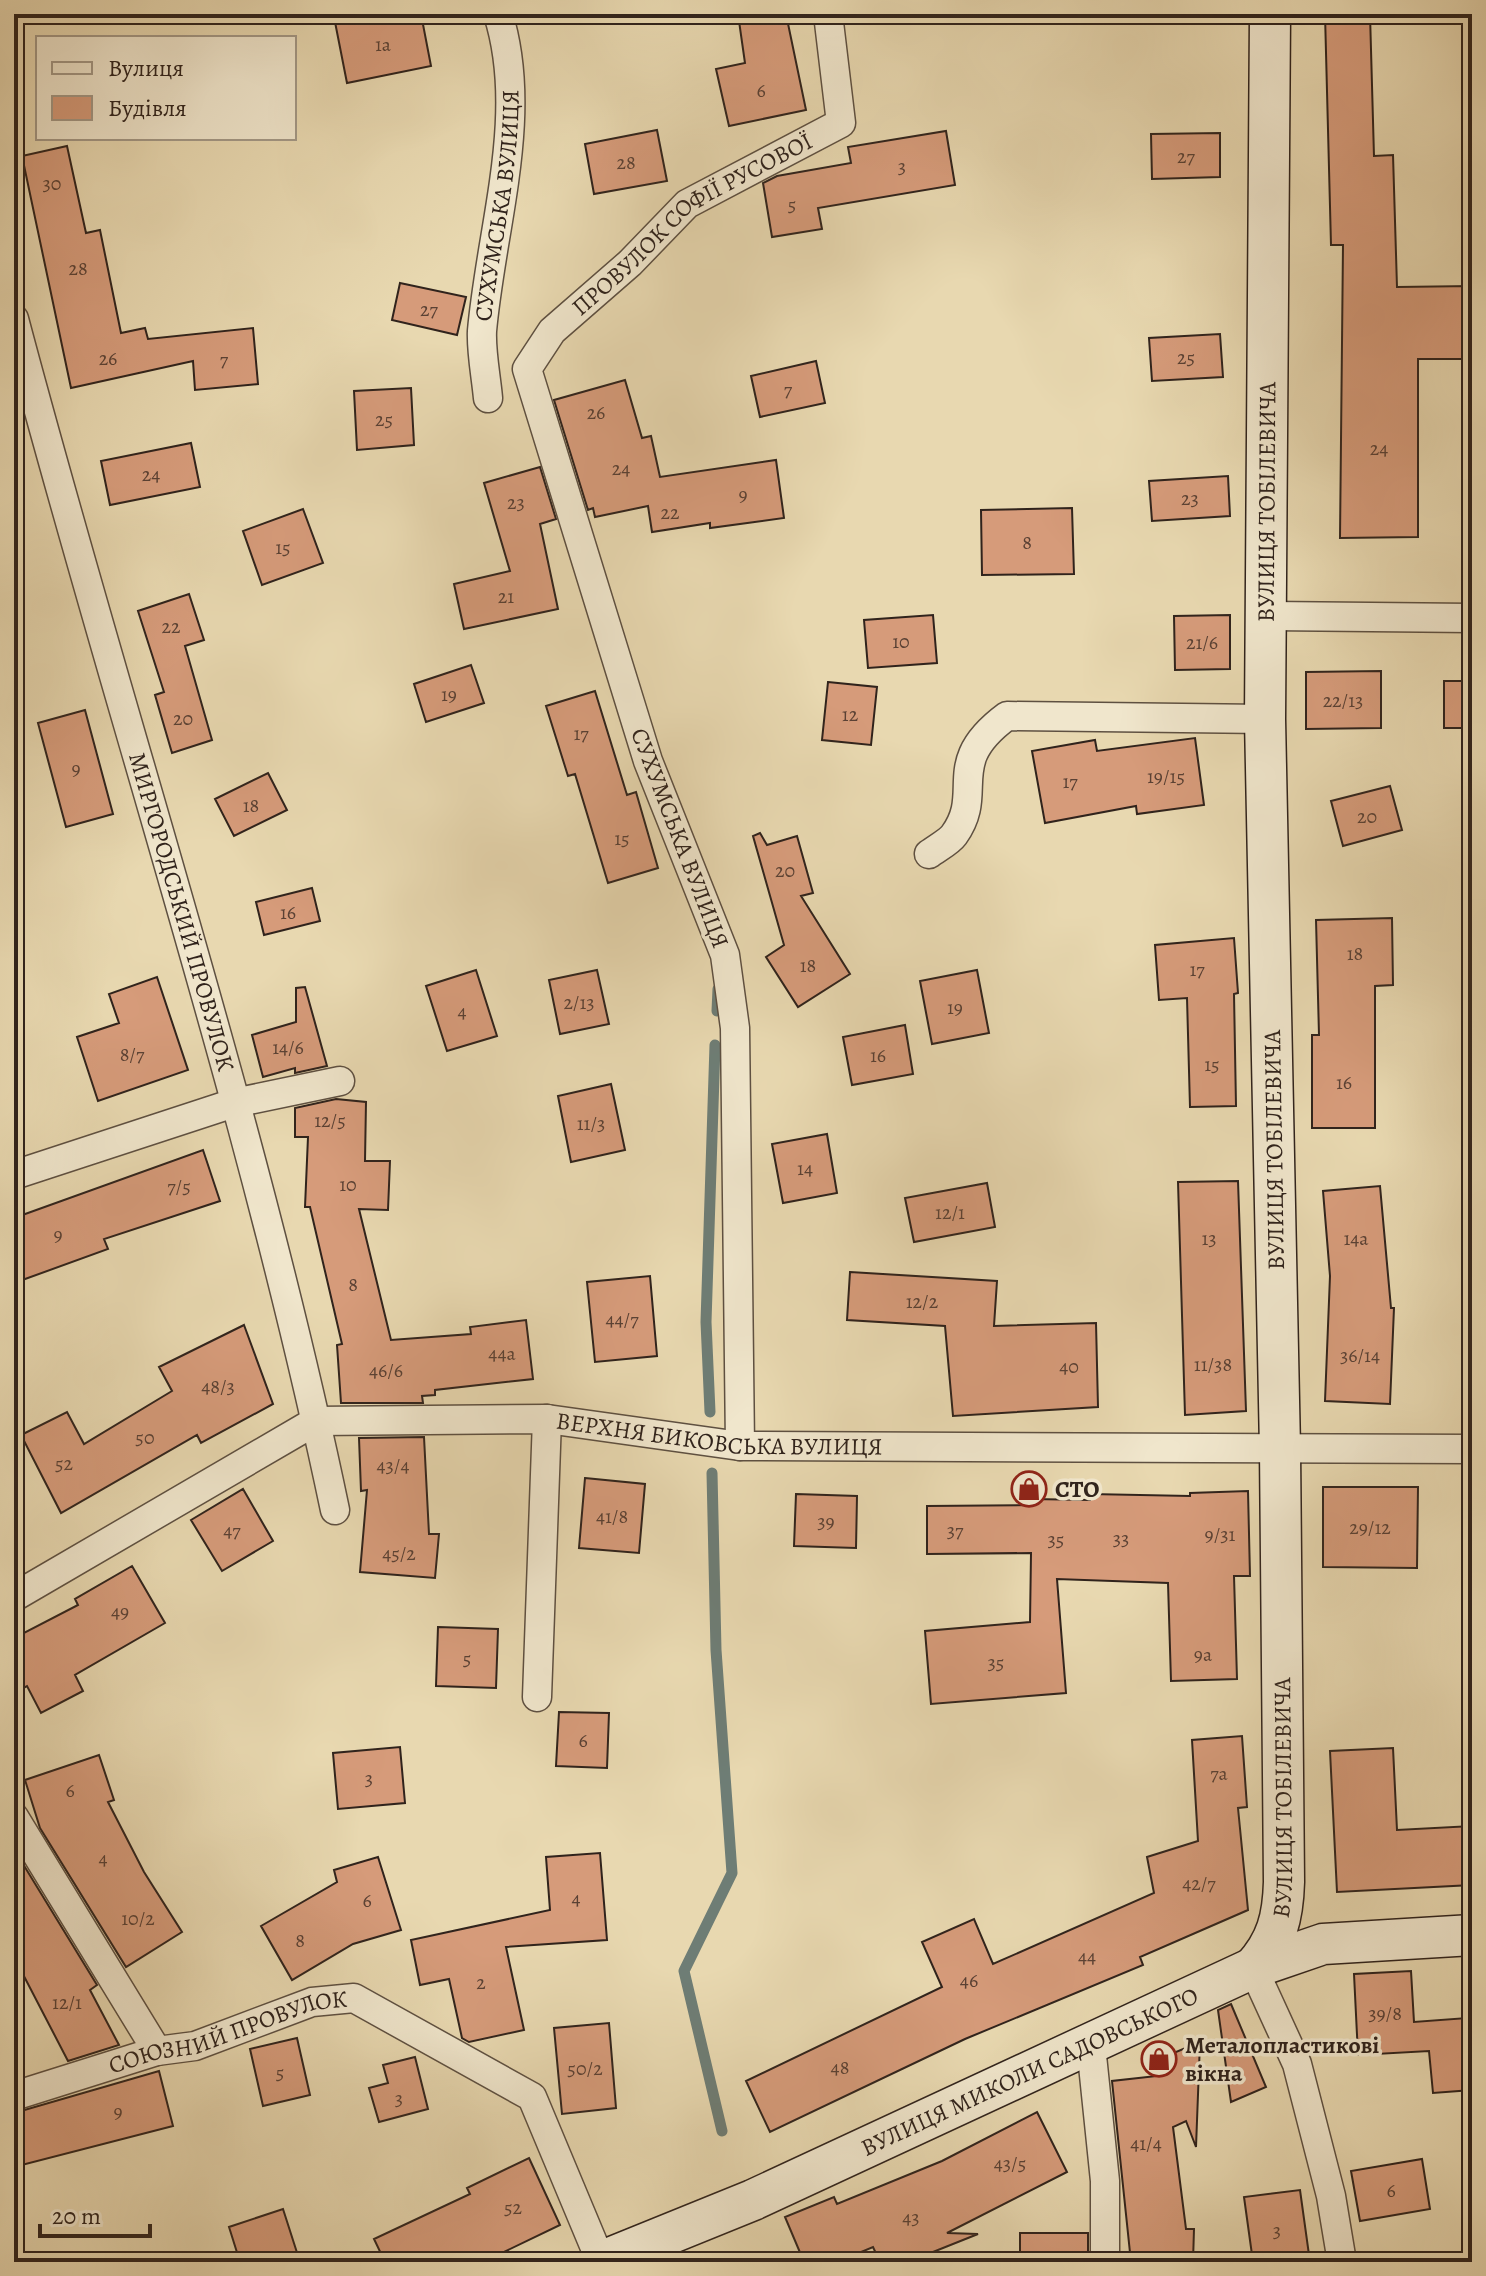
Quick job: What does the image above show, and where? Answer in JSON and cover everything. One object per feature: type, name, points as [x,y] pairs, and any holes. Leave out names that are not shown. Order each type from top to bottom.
[{"type":"street","name":"СУХУМСЬКА ВУЛИЦЯ","points":[[488,398],[482,334],[509,124],[508,44],[498,14]]},
{"type":"street","name":"ПРОВУЛОК СОФІЇ РУСОВОЇ","points":[[547,435],[527,369],[552,331],[630,263],[687,204],[841,123],[828,14]]},
{"type":"street","name":"ВУЛИЦЯ ТОБІЛЕВИЧА","points":[[1253,1968],[1270,1951],[1283,1911],[1280,1449],[1265,719],[1270,14]]},
{"type":"street","name":"МИРГОРОДСЬКИЙ ПРОВУЛОК","points":[[14,319],[73,544],[234,1103],[316,1421],[335,1510]]},
{"type":"street","name":"СУХУМСЬКА ВУЛИЦЯ","points":[[547,435],[648,761],[725,955],[735,1028],[740,1446]]},
{"type":"street","points":[[1265,616],[1472,618]]},
{"type":"street","points":[[929,854],[954,836],[965,808],[969,759],[983,733],[1007,716],[1265,719]]},
{"type":"street","points":[[14,1175],[234,1103],[340,1081]]},
{"type":"street","points":[[537,1697],[547,1419]]},
{"type":"street","name":"ВЕРХНЯ БИКОВСЬКА ВУЛИЦЯ","points":[[14,1597],[316,1421],[547,1419],[740,1446],[1472,1449]]},
{"type":"street","points":[[14,1817],[157,2051]]},
{"type":"street","name":"ВУЛИЦЯ МИКОЛИ САДОВСЬКОГО","points":[[600,2262],[753,2200],[1014,2078],[1091,2046],[1253,1968],[1323,1944],[1472,1935]]},
{"type":"street","points":[[1253,1968],[1297,2064],[1331,2196],[1342,2262]]},
{"type":"street","name":"СОЮЗНИЙ ПРОВУЛОК","points":[[14,2096],[157,2051],[195,2046],[312,2002],[354,1998],[532,2097],[600,2262]]},
{"type":"street","points":[[1091,2046],[1105,2181],[1105,2262]]},
{"type":"building","points":[[374,14],[421,14],[431,66],[347,83],[335,22]]},
{"type":"building","points":[[738,14],[786,14],[806,110],[729,126],[716,69],[745,63]]},
{"type":"building","points":[[1325,14],[1370,14],[1374,156],[1393,155],[1397,287],[1472,286],[1472,359],[1418,359],[1418,537],[1340,538],[1343,245],[1331,245]]},
{"type":"building","points":[[657,130],[667,181],[594,194],[585,144]]},
{"type":"building","points":[[946,131],[955,185],[818,208],[822,229],[772,237],[763,183],[777,176],[851,163],[848,147]]},
{"type":"building","points":[[1220,133],[1220,177],[1152,179],[1151,134]]},
{"type":"building","points":[[67,146],[86,233],[100,230],[121,333],[145,328],[148,339],[253,328],[258,384],[195,390],[193,361],[71,388],[22,156]]},
{"type":"building","points":[[400,283],[466,297],[457,335],[392,320]]},
{"type":"building","points":[[1220,334],[1223,377],[1152,381],[1149,338]]},
{"type":"building","points":[[816,361],[825,403],[760,417],[751,376]]},
{"type":"building","points":[[625,380],[642,438],[651,436],[660,477],[776,460],[784,518],[710,528],[710,523],[652,532],[648,506],[595,517],[593,508],[588,510],[554,400]]},
{"type":"building","points":[[411,388],[414,445],[357,450],[354,391]]},
{"type":"building","points":[[191,443],[200,487],[110,505],[101,461]]},
{"type":"building","points":[[540,467],[556,519],[540,524],[558,609],[464,629],[454,584],[510,571],[484,483]]},
{"type":"building","points":[[1228,476],[1230,516],[1152,521],[1149,481]]},
{"type":"building","points":[[1072,508],[1074,574],[982,575],[981,510]]},
{"type":"building","points":[[303,509],[323,563],[262,585],[243,531]]},
{"type":"building","points":[[189,594],[204,640],[185,646],[212,740],[172,753],[155,695],[164,692],[138,611]]},
{"type":"building","points":[[933,615],[937,663],[868,668],[864,620]]},
{"type":"building","points":[[1230,615],[1230,669],[1175,670],[1174,616]]},
{"type":"building","points":[[471,665],[484,703],[426,722],[414,684]]},
{"type":"building","points":[[1381,671],[1381,728],[1306,729],[1306,672]]},
{"type":"building","points":[[1444,681],[1472,681],[1472,728],[1444,728]]},
{"type":"building","points":[[828,682],[877,687],[871,745],[822,740]]},
{"type":"building","points":[[595,691],[627,795],[636,792],[658,868],[608,883],[575,774],[568,776],[546,706]]},
{"type":"building","points":[[85,710],[113,814],[66,827],[38,723]]},
{"type":"building","points":[[1195,738],[1204,805],[1137,814],[1136,806],[1045,823],[1032,751],[1095,740],[1097,751]]},
{"type":"building","points":[[268,773],[287,810],[234,836],[215,799]]},
{"type":"building","points":[[1390,786],[1402,830],[1343,846],[1331,801]]},
{"type":"building","points":[[760,833],[767,845],[797,836],[813,893],[801,896],[850,974],[798,1007],[766,957],[784,945],[753,836]]},
{"type":"building","points":[[312,888],[320,921],[264,935],[256,902]]},
{"type":"building","points":[[1392,918],[1393,985],[1375,986],[1375,1128],[1312,1128],[1312,1035],[1319,1035],[1316,920]]},
{"type":"building","points":[[1234,938],[1238,993],[1234,994],[1236,1106],[1190,1107],[1187,998],[1159,1000],[1155,945]]},
{"type":"building","points":[[476,970],[497,1036],[447,1051],[426,986]]},
{"type":"building","points":[[597,970],[609,1024],[560,1034],[549,980]]},
{"type":"building","points":[[977,970],[989,1033],[932,1044],[920,981]]},
{"type":"building","points":[[157,977],[188,1070],[98,1101],[77,1037],[119,1023],[109,994]]},
{"type":"building","points":[[305,987],[327,1066],[295,1073],[295,1068],[263,1077],[252,1035],[296,1022],[296,988]]},
{"type":"building","points":[[905,1025],[913,1074],[852,1085],[843,1037]]},
{"type":"building","points":[[611,1084],[625,1150],[571,1162],[558,1096]]},
{"type":"building","points":[[336,1099],[366,1102],[365,1161],[390,1161],[388,1210],[359,1209],[391,1340],[471,1334],[470,1327],[526,1320],[533,1379],[435,1390],[435,1395],[422,1396],[423,1403],[341,1403],[337,1345],[342,1344],[310,1207],[305,1207],[308,1137],[295,1137],[295,1108]]},
{"type":"building","points":[[827,1134],[837,1193],[783,1203],[772,1144]]},
{"type":"building","points":[[203,1150],[220,1201],[104,1239],[108,1249],[14,1283],[14,1218]]},
{"type":"building","points":[[1238,1181],[1246,1411],[1185,1415],[1178,1182]]},
{"type":"building","points":[[987,1183],[995,1227],[914,1242],[905,1198]]},
{"type":"building","points":[[1380,1186],[1391,1308],[1394,1308],[1390,1404],[1325,1401],[1330,1276],[1323,1191]]},
{"type":"building","points":[[850,1272],[997,1281],[994,1326],[1096,1323],[1098,1407],[953,1416],[945,1326],[847,1320]]},
{"type":"building","points":[[650,1276],[657,1356],[595,1362],[587,1282]]},
{"type":"building","points":[[244,1325],[273,1404],[201,1443],[197,1435],[61,1513],[21,1435],[67,1412],[84,1444],[172,1391],[159,1367]]},
{"type":"building","points":[[424,1437],[429,1534],[439,1534],[435,1578],[360,1572],[367,1490],[361,1491],[359,1438]]},
{"type":"building","points":[[585,1478],[645,1484],[639,1553],[579,1548]]},
{"type":"building","points":[[1323,1487],[1418,1487],[1417,1568],[1323,1567]]},
{"type":"building","points":[[243,1489],[273,1541],[222,1571],[191,1520]]},
{"type":"building","points":[[1248,1491],[1250,1576],[1234,1576],[1237,1679],[1171,1681],[1168,1583],[1057,1579],[1066,1693],[931,1704],[925,1631],[1030,1622],[1031,1553],[927,1554],[927,1506],[1032,1505],[1032,1499],[1090,1500],[1090,1494],[1190,1496],[1190,1493]]},
{"type":"building","points":[[796,1494],[857,1496],[856,1548],[794,1546]]},
{"type":"building","points":[[132,1566],[165,1623],[75,1675],[83,1691],[41,1713],[27,1686],[14,1693],[14,1638],[78,1605],[75,1599]]},
{"type":"building","points":[[438,1627],[498,1629],[496,1688],[436,1686]]},
{"type":"building","points":[[559,1712],[609,1713],[607,1768],[556,1766]]},
{"type":"building","points":[[1242,1736],[1247,1807],[1238,1808],[1248,1910],[1140,1957],[1143,1965],[965,2039],[770,2132],[746,2081],[942,1987],[922,1942],[974,1919],[993,1964],[1154,1893],[1147,1857],[1198,1841],[1192,1740]]},
{"type":"building","points":[[400,1747],[405,1803],[338,1809],[333,1753]]},
{"type":"building","points":[[1393,1748],[1397,1830],[1472,1826],[1472,1885],[1337,1892],[1330,1751]]},
{"type":"building","points":[[99,1755],[114,1800],[108,1802],[144,1872],[182,1932],[126,1967],[40,1828],[25,1780]]},
{"type":"building","points":[[600,1853],[607,1940],[506,1947],[524,2030],[469,2042],[462,2038],[449,1979],[420,1985],[411,1940],[550,1910],[546,1857]]},
{"type":"building","points":[[378,1857],[401,1930],[353,1944],[292,1980],[261,1926],[337,1882],[334,1870]]},
{"type":"building","points":[[23,1864],[97,1985],[90,1990],[119,2045],[68,2061],[14,1957],[14,1869]]},
{"type":"building","points":[[1411,1971],[1414,2022],[1467,2018],[1472,2090],[1433,2093],[1429,2051],[1358,2055],[1354,1974]]},
{"type":"building","points":[[1231,2004],[1266,2087],[1231,2102],[1218,2010]]},
{"type":"building","points":[[609,2023],[616,2108],[562,2114],[554,2028]]},
{"type":"building","points":[[297,2038],[310,2095],[263,2106],[250,2049]]},
{"type":"building","points":[[1200,2042],[1196,2147],[1186,2121],[1173,2127],[1186,2229],[1194,2229],[1193,2262],[1131,2262],[1112,2081],[1166,2075],[1159,2059]]},
{"type":"building","points":[[415,2057],[428,2109],[379,2122],[369,2088],[388,2083],[383,2065]]},
{"type":"building","points":[[159,2071],[173,2126],[14,2167],[14,2113]]},
{"type":"building","points":[[1037,2112],[1067,2172],[947,2233],[978,2234],[908,2262],[880,2262],[873,2247],[837,2262],[804,2262],[785,2217],[834,2197],[837,2204],[942,2161]]},
{"type":"building","points":[[529,2158],[560,2225],[483,2262],[385,2262],[374,2239],[470,2194],[467,2188]]},
{"type":"building","points":[[1422,2159],[1430,2209],[1360,2221],[1351,2171]]},
{"type":"building","points":[[1300,2190],[1310,2262],[1253,2262],[1244,2197]]},
{"type":"building","points":[[283,2209],[300,2262],[240,2262],[229,2227]]},
{"type":"building","points":[[1020,2233],[1088,2233],[1088,2262],[1020,2262]]},
{"type":"waterway","points":[[717,1011],[718,989]]},
{"type":"waterway","points":[[710,1412],[706,1322],[715,1045]]},
{"type":"waterway","points":[[712,1473],[716,1650],[732,1873],[684,1971],[722,2131]]},
{"type":"place","name":"СТО","points":[[1029,1489]]},
{"type":"place","name":"Металопластикові вікна","points":[[1159,2059]]}]
